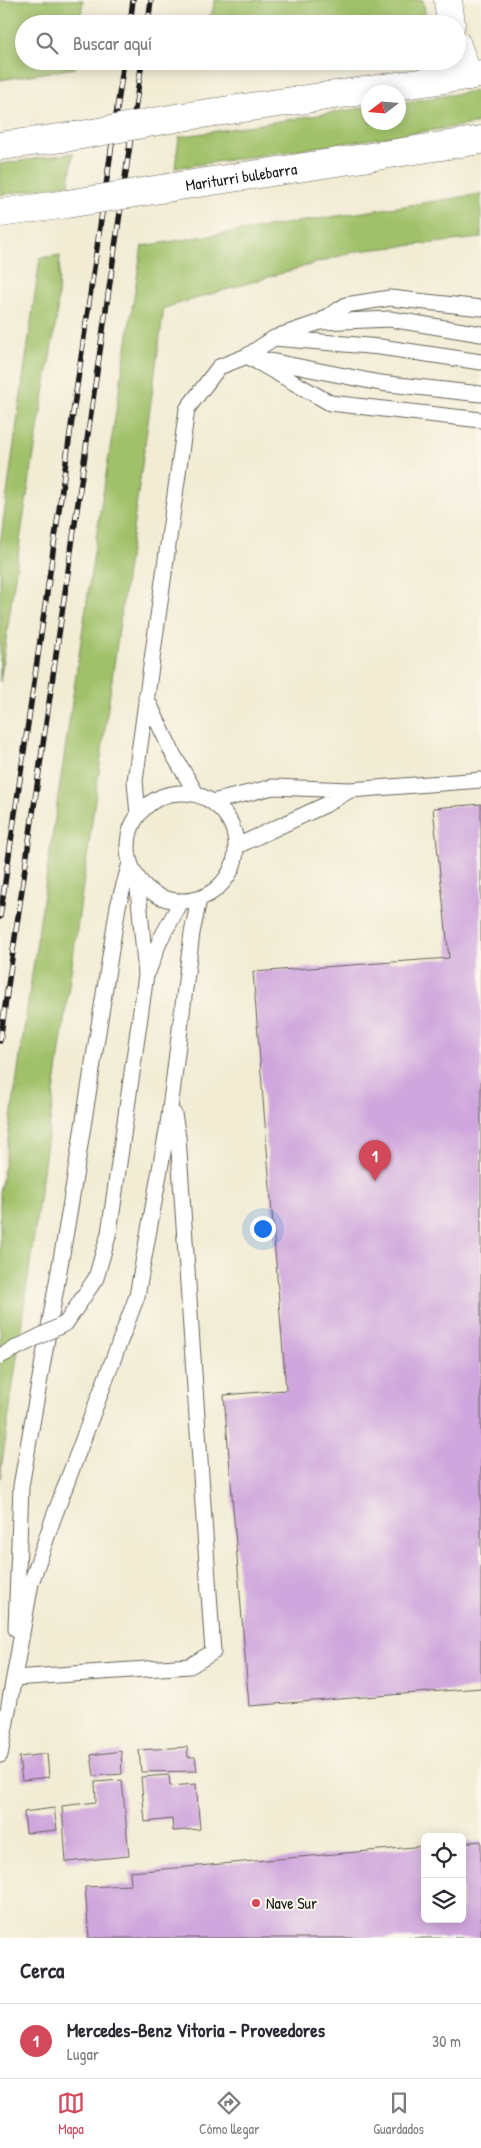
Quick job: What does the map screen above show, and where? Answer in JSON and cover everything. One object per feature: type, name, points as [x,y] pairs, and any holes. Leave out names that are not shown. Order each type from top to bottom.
[{"type":"main road","points":[[448,0],[450,15]]},
{"type":"main road","points":[[0,146],[76,136],[181,117],[474,75],[466,61]]},
{"type":"main road","name":"Mariturri bulebarra","points":[[0,213],[481,140]]},
{"type":"lane","points":[[138,815],[134,781],[187,409],[219,367],[247,356],[274,338],[320,322],[346,305],[390,298],[481,308]]},
{"type":"lane","points":[[320,322],[390,319],[481,334]]},
{"type":"lane","points":[[274,338],[380,347],[481,362]]},
{"type":"lane","points":[[247,356],[380,383],[481,394]]},
{"type":"lane","points":[[247,356],[330,403],[481,420]]},
{"type":"lane","points":[[146,697],[173,754],[197,795]]},
{"type":"lane","points":[[212,802],[273,786],[350,790],[481,780]]},
{"type":"lane","points":[[237,846],[325,805],[350,790]]},
{"type":"lane","points":[[14,1678],[21,1486],[69,1214],[118,906],[130,863],[129,838],[138,815],[150,803],[164,796],[181,793],[197,795],[212,802],[225,814],[233,829],[237,846],[234,864],[226,879],[214,892],[199,899],[181,902],[164,899],[148,890],[137,878],[130,863]]},
{"type":"lane","points":[[0,1356],[66,1323],[96,1278],[109,1233],[146,975],[137,878]]},
{"type":"lane","points":[[0,1755],[31,1583],[53,1519],[137,1296],[171,1099],[192,934],[199,899]]},
{"type":"lane","points":[[146,975],[160,940],[181,902]]},
{"type":"lane","points":[[14,1678],[190,1666],[213,1652],[178,1136],[171,1099]]},
{"type":"green space","points":[[0,0],[83,0],[81,15],[15,15],[15,70],[62,70],[0,80]]},
{"type":"green space","points":[[214,0],[423,0],[426,15],[210,15],[213,10]]},
{"type":"green space","points":[[481,90],[481,123],[175,168],[179,137],[361,108],[361,130],[406,130],[406,102]]},
{"type":"green space","points":[[73,153],[69,184],[0,195],[0,164]]},
{"type":"green space","points":[[481,194],[481,238],[357,251],[164,308],[0,1478],[0,1193],[98,525],[142,246]]},
{"type":"green space","points":[[60,255],[57,315],[23,520],[0,682],[0,544],[40,258]]},
{"type":"building","points":[[481,804],[481,1688],[249,1706],[224,1395],[286,1390],[253,972],[449,958],[433,808]]},
{"type":"building","points":[[187,1747],[188,1757],[195,1757],[197,1771],[141,1772],[139,1750]]},
{"type":"building","points":[[121,1751],[122,1774],[94,1776],[91,1755]]},
{"type":"building","points":[[47,1754],[49,1777],[22,1780],[19,1757]]},
{"type":"building","points":[[169,1775],[170,1786],[196,1784],[200,1829],[173,1831],[172,1819],[145,1822],[141,1777]]},
{"type":"building","points":[[122,1780],[129,1856],[66,1862],[62,1806],[96,1802],[95,1782]]},
{"type":"building","points":[[54,1808],[57,1830],[26,1833],[24,1812]]},
{"type":"building","name":"Nave Sur","points":[[481,1841],[481,1938],[89,1938],[85,1887],[131,1885],[130,1872],[421,1846],[421,1923],[466,1923],[466,1843]]},
{"type":"railway","points":[[131,15],[133,0]]},
{"type":"railway","points":[[149,15],[151,0]]},
{"type":"railway","points":[[0,917],[123,70]]},
{"type":"railway","points":[[0,1041],[141,70]]},
{"type":"place","name":"Mercedes-Benz Vitoria - Proveedores","points":[[375,1181]]},
{"type":"place","name":"Nave Sur","points":[[256,1903]]}]
